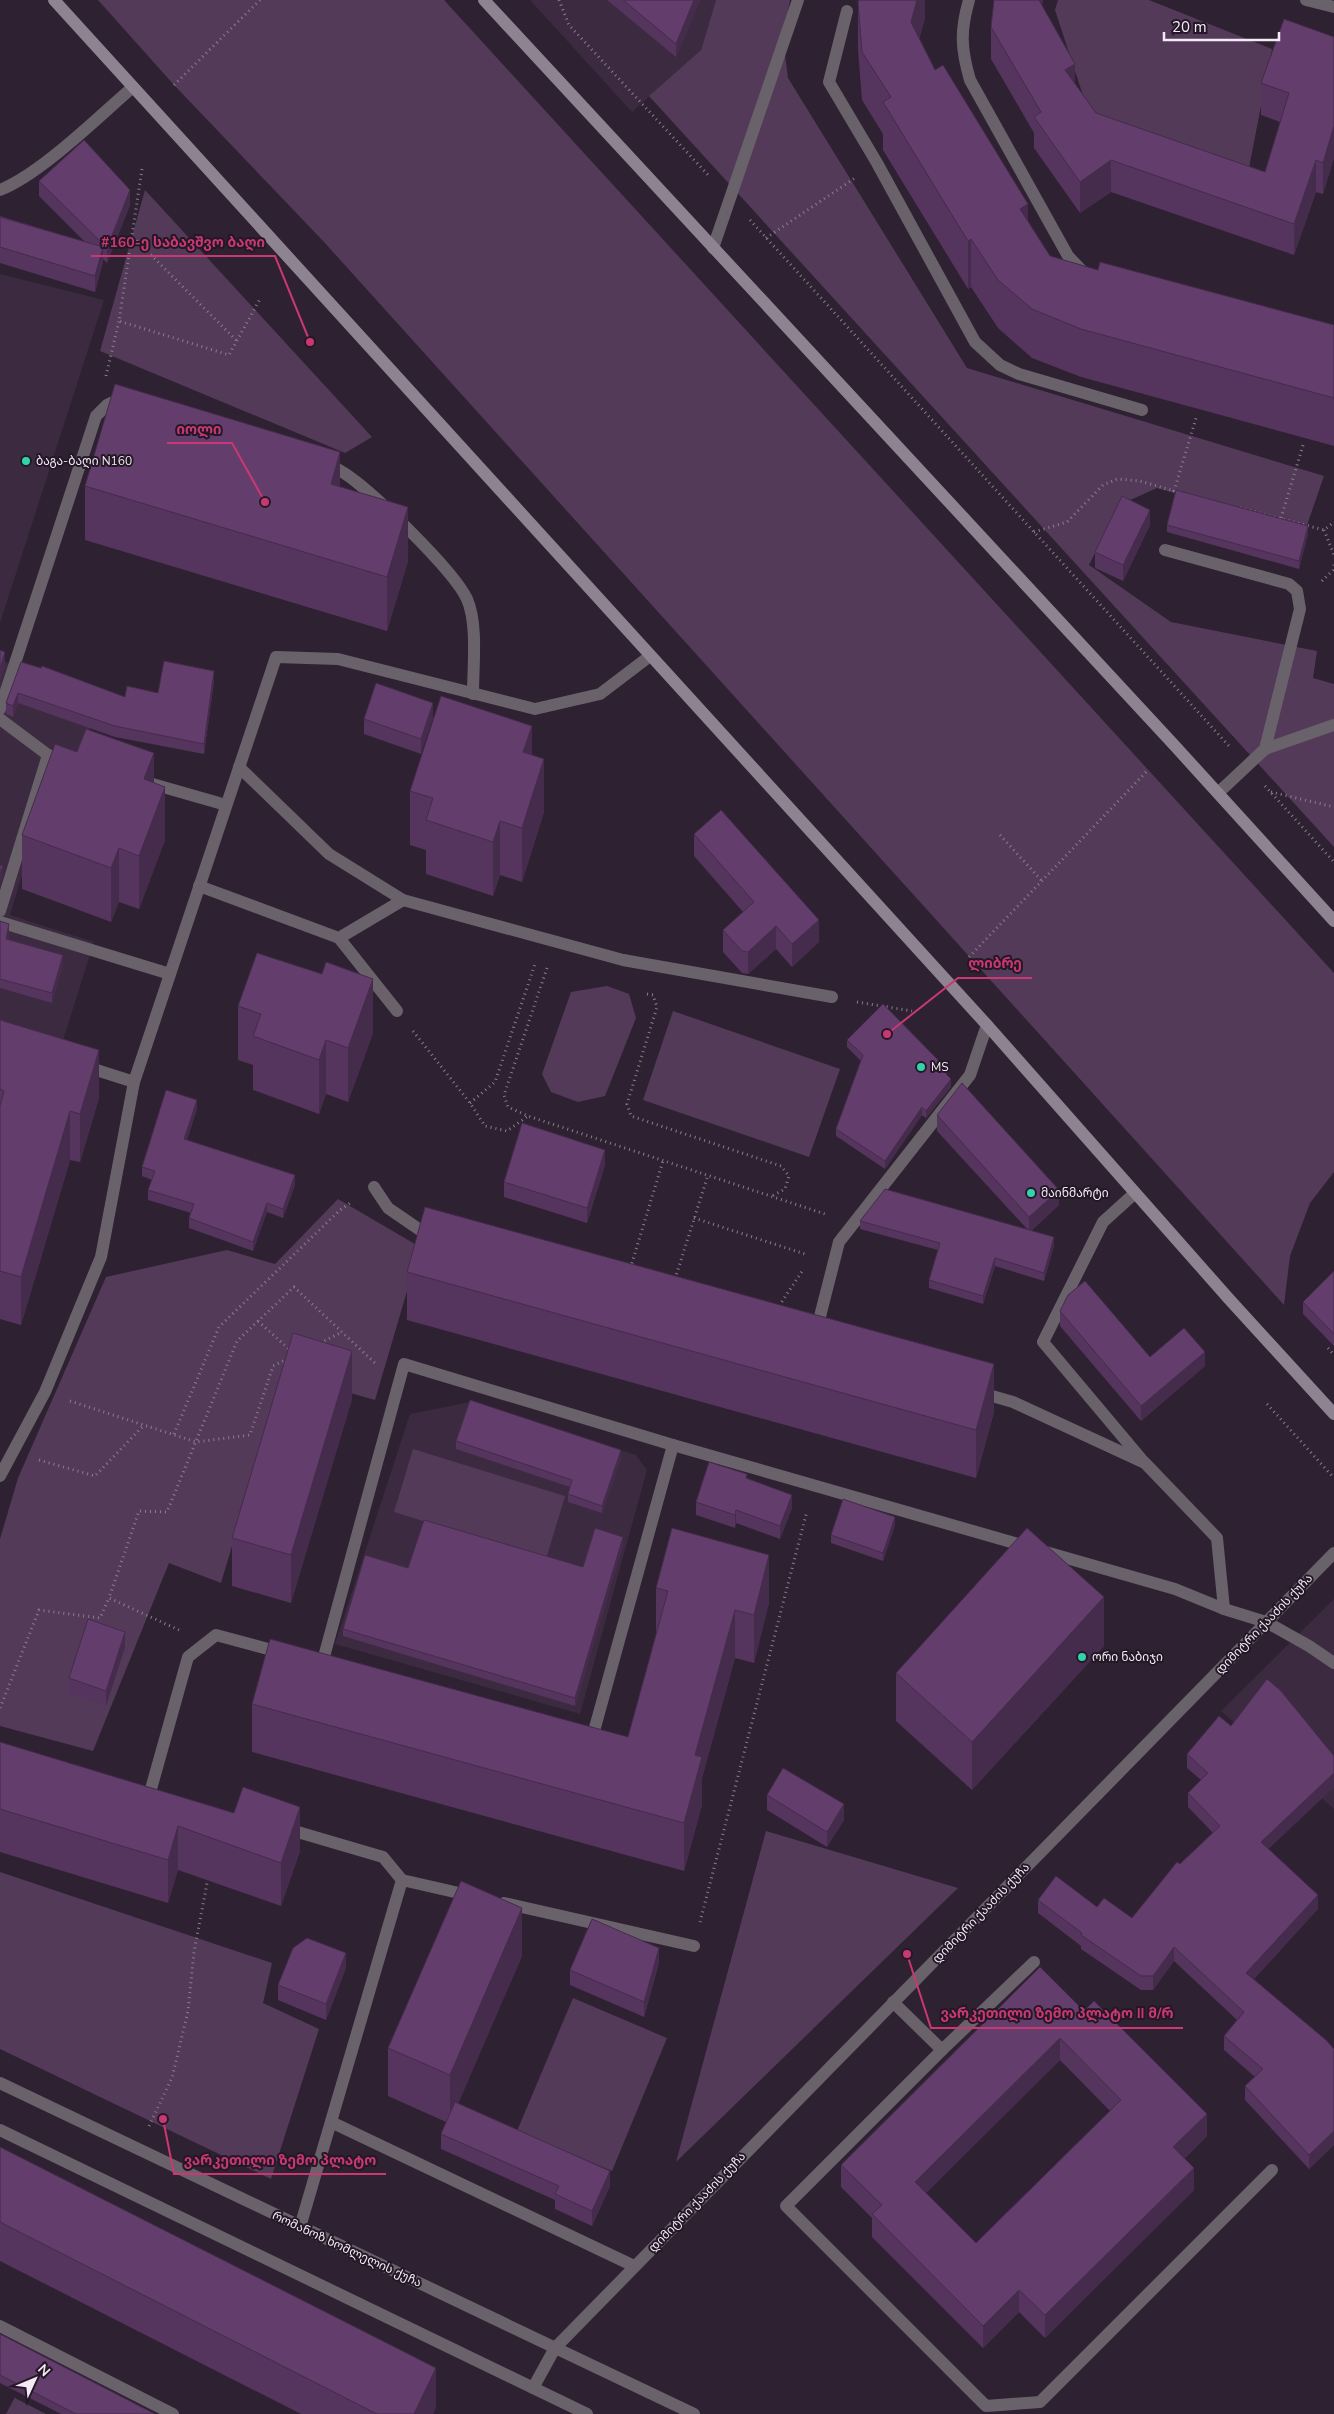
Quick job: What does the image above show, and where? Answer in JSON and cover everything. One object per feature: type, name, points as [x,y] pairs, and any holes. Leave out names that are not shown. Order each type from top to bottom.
[{"type":"main road","points":[[54,0],[987,1025],[1334,1414]]},
{"type":"main road","points":[[484,0],[1218,793],[1334,921]]},
{"type":"street","points":[[713,248],[798,0]]},
{"type":"street","points":[[969,0],[962,26],[963,54],[970,80],[1068,256],[1083,274],[1098,282]]},
{"type":"street","points":[[1306,0],[1334,7]]},
{"type":"street","points":[[847,11],[829,82],[877,163],[975,342],[1000,365],[1019,374],[1142,410]]},
{"type":"street","points":[[0,190],[13,185],[52,155],[133,87]]},
{"type":"street","points":[[0,708],[96,416],[107,405],[123,397],[140,397]]},
{"type":"street","points":[[312,459],[339,469],[366,489],[450,574],[466,599],[472,617],[473,694]]},
{"type":"street","points":[[1164,550],[1289,584],[1297,591],[1300,608],[1265,749]]},
{"type":"street","points":[[0,1476],[45,1392],[101,1257],[134,1082],[276,657],[338,659],[535,710],[600,694],[650,656]]},
{"type":"street","points":[[0,719],[48,755],[76,763]]},
{"type":"street","points":[[1218,793],[1265,749],[1334,725]]},
{"type":"street","points":[[0,911],[48,755]]},
{"type":"street","points":[[239,767],[329,854],[403,900],[623,960],[832,997]]},
{"type":"street","points":[[132,778],[226,805]]},
{"type":"street","points":[[199,886],[339,938],[397,1011]]},
{"type":"street","points":[[339,938],[403,900]]},
{"type":"street","points":[[0,922],[170,974]]},
{"type":"street","points":[[813,1343],[839,1242],[970,1075],[987,1025]]},
{"type":"street","points":[[71,1062],[134,1082]]},
{"type":"street","points":[[374,1187],[388,1208],[420,1230],[449,1239]]},
{"type":"street","points":[[1135,1192],[1103,1222],[1043,1342],[1145,1463],[1217,1538],[1224,1609]]},
{"type":"street","points":[[322,1664],[404,1364],[673,1445],[1175,1589],[1224,1609],[1266,1622],[1309,1646],[1334,1663]]},
{"type":"street","points":[[966,1388],[1013,1402],[1145,1463]]},
{"type":"street","points":[[572,1736],[591,1742],[673,1445]]},
{"type":"street","name":"დიმიტრი ქააძის ქუჩა","points":[[533,2388],[554,2348],[1334,1553]]},
{"type":"street","points":[[151,1789],[188,1657],[216,1636],[294,1656]]},
{"type":"street","points":[[271,1824],[383,1857],[402,1880],[694,1946]]},
{"type":"street","points":[[300,2227],[402,1880]]},
{"type":"street","points":[[1034,1962],[942,2050],[786,2206],[986,2406],[1040,2402],[1272,2170]]},
{"type":"street","points":[[894,2002],[942,2050]]},
{"type":"street","name":"რომანოზ ხომლელის ქუჩა","points":[[0,2083],[694,2414]]},
{"type":"street","points":[[331,2122],[634,2266]]},
{"type":"street","points":[[0,2130],[587,2414]]},
{"type":"street","points":[[0,2326],[172,2414]]},
{"type":"path","points":[[174,85],[260,0]]},
{"type":"path","points":[[559,0],[569,26],[766,238],[1334,862]]},
{"type":"path","points":[[766,238],[877,163]]},
{"type":"path","points":[[96,416],[119,321],[142,169]]},
{"type":"path","points":[[132,236],[237,341]]},
{"type":"path","points":[[119,321],[229,355],[260,299]]},
{"type":"path","points":[[1174,490],[1197,415]]},
{"type":"path","points":[[1281,518],[1304,442]]},
{"type":"path","points":[[1034,532],[1067,522],[1103,485],[1117,479],[1140,481],[1183,493]]},
{"type":"path","points":[[1236,507],[1324,530]]},
{"type":"path","points":[[1324,530],[1334,522]]},
{"type":"path","points":[[1324,530],[1334,555]]},
{"type":"path","points":[[969,956],[1148,770]]},
{"type":"path","points":[[1271,792],[1334,807]]},
{"type":"path","points":[[1000,835],[1042,881]]},
{"type":"path","points":[[470,1103],[494,1082],[544,939]]},
{"type":"path","points":[[553,965],[548,966],[504,1095],[508,1106],[528,1116],[825,1214],[823,1222]]},
{"type":"path","points":[[643,992],[652,996],[657,1007],[627,1104],[631,1116],[781,1166],[789,1176],[785,1189],[772,1196]]},
{"type":"path","points":[[832,997],[912,1011]]},
{"type":"path","points":[[397,1011],[470,1103],[485,1126],[507,1130],[528,1116]]},
{"type":"path","points":[[640,1269],[631,1266],[663,1161]]},
{"type":"path","points":[[676,1279],[708,1175]]},
{"type":"path","points":[[174,1434],[219,1327],[340,1210],[374,1187]]},
{"type":"path","points":[[694,1218],[812,1256],[778,1309]]},
{"type":"path","points":[[667,1276],[685,1282]]},
{"type":"path","points":[[0,1708],[39,1610],[100,1618],[109,1598],[139,1511],[167,1512],[237,1341],[294,1287],[399,1387]]},
{"type":"path","points":[[45,1392],[196,1442],[250,1435],[273,1366],[295,1355],[258,1321]]},
{"type":"path","points":[[318,1344],[342,1332]]},
{"type":"path","points":[[1328,1348],[1334,1355]]},
{"type":"path","points":[[1267,1404],[1334,1478]]},
{"type":"path","points":[[33,1458],[95,1476],[144,1425]]},
{"type":"path","points":[[694,1946],[814,1485]]},
{"type":"path","points":[[109,1598],[207,1642]]},
{"type":"path","points":[[138,2149],[172,2078],[188,2011],[194,1952],[208,1878]]},
{"type":"shaded area","points":[[98,0],[444,0],[1334,973],[1334,1172],[1310,1203],[1290,1256],[1284,1305],[324,242],[174,85]]},
{"type":"shaded area","points":[[530,0],[716,0],[701,50],[632,112]]},
{"type":"shaded area","points":[[716,0],[790,0],[783,39],[788,78],[967,368],[1324,476],[1305,531],[1157,488],[1119,505],[1089,565],[1171,622],[1317,651],[1313,678],[1334,684],[1334,847],[649,96],[701,50]]},
{"type":"shaded area","points":[[1058,0],[1149,0],[1272,49],[1248,173],[1094,129],[1055,10]]},
{"type":"shaded area","points":[[145,190],[372,437],[345,453],[100,351]]},
{"type":"shaded area","name":"ბაგა-ბაღი N160","points":[[0,274],[104,300],[0,623]]},
{"type":"shaded area","points":[[0,660],[101,696],[75,775],[54,769],[10,915],[94,942],[53,1072],[0,1054]]},
{"type":"shaded area","points":[[607,986],[629,994],[636,1018],[605,1096],[578,1102],[551,1092],[542,1074],[571,992]]},
{"type":"shaded area","points":[[673,1011],[840,1069],[809,1157],[643,1100]]},
{"type":"shaded area","points":[[338,1199],[420,1247],[375,1400],[283,1374],[221,1583],[169,1563],[93,1751],[0,1726],[0,1539],[18,1478],[106,1277],[227,1250],[275,1264]]},
{"type":"shaded area","points":[[470,1402],[636,1455],[647,1470],[580,1714],[335,1644],[410,1414]]},
{"type":"shaded area","points":[[413,1449],[565,1496],[546,1559],[394,1512]]},
{"type":"shaded area","points":[[1334,1599],[1334,1809],[1221,1711]]},
{"type":"shaded area","points":[[766,1831],[958,1888],[676,2162]]},
{"type":"shaded area","points":[[0,1872],[272,1963],[263,2003],[319,2029],[271,2179],[0,2049]]},
{"type":"shaded area","points":[[573,1998],[667,2038],[612,2171],[517,2131]]},
{"type":"shaded area","points":[[15,2398],[46,2414],[6,2414]]},
{"type":"building","points":[[623,0],[694,0],[676,44]]},
{"type":"building","points":[[859,0],[917,0],[911,22],[935,70],[943,65],[1028,204],[1020,209],[1050,256],[1098,270],[1100,262],[1334,325],[1334,398],[1081,329],[1032,309],[998,280],[971,239],[968,241],[883,102],[891,97],[862,52]]},
{"type":"building","points":[[994,0],[1039,0],[1075,64],[1065,70],[1096,113],[1265,172],[1289,93],[1261,83],[1284,19],[1334,37],[1334,126],[1323,163],[1316,160],[1294,224],[1111,160],[1080,182],[1034,117],[1041,112],[991,27]]},
{"type":"building","points":[[84,140],[130,190],[107,248],[39,181]]},
{"type":"building","points":[[0,217],[103,247],[95,276],[0,247]]},
{"type":"building","points":[[115,384],[340,452],[331,484],[408,507],[387,577],[85,486]]},
{"type":"building","points":[[1176,490],[1308,526],[1299,561],[1167,525]]},
{"type":"building","points":[[1122,496],[1150,510],[1123,565],[1095,552]]},
{"type":"building","points":[[0,650],[5,652],[0,668]]},
{"type":"building","points":[[164,661],[214,671],[204,744],[115,726],[18,693],[13,706],[6,703],[21,662],[41,668],[42,666],[125,697],[127,686],[158,693]]},
{"type":"building","points":[[376,683],[433,703],[421,739],[364,719]]},
{"type":"building","points":[[441,696],[532,726],[523,752],[544,759],[522,828],[500,821],[493,842],[426,820],[433,798],[410,791]]},
{"type":"building","points":[[86,729],[154,753],[144,779],[165,787],[139,856],[119,848],[111,868],[22,835],[55,744],[77,752]]},
{"type":"building","points":[[721,810],[819,920],[792,944],[776,926],[748,952],[742,951],[723,930],[754,902],[694,834]]},
{"type":"building","points":[[0,921],[9,924],[6,939],[63,955],[52,993],[0,979]]},
{"type":"building","points":[[257,953],[322,974],[326,962],[373,979],[348,1048],[326,1040],[319,1060],[253,1036],[261,1014],[238,1006]]},
{"type":"building","points":[[883,1004],[948,1070],[946,1074],[951,1079],[926,1111],[922,1107],[885,1161],[836,1129],[863,1055],[847,1040]]},
{"type":"building","points":[[0,1020],[99,1050],[80,1114],[70,1111],[21,1277],[0,1271],[0,1106],[4,1091],[0,1089]]},
{"type":"building","points":[[962,1083],[1059,1190],[1029,1217],[937,1115]]},
{"type":"building","points":[[166,1090],[197,1100],[184,1139],[295,1175],[283,1209],[267,1203],[253,1242],[189,1218],[194,1204],[148,1190],[155,1171],[142,1167]]},
{"type":"building","points":[[522,1123],[605,1150],[587,1208],[504,1182]]},
{"type":"building","points":[[885,1189],[1054,1237],[1044,1273],[995,1258],[983,1296],[929,1280],[940,1243],[860,1221]]},
{"type":"building","points":[[425,1207],[994,1364],[976,1430],[407,1272]]},
{"type":"building","points":[[1334,1271],[1334,1334],[1303,1302]]},
{"type":"building","points":[[1085,1281],[1150,1357],[1184,1328],[1205,1352],[1141,1406],[1060,1311],[1068,1295]]},
{"type":"building","points":[[293,1333],[352,1351],[291,1555],[232,1538]]},
{"type":"building","points":[[470,1400],[621,1450],[602,1506],[568,1494],[572,1480],[456,1441]]},
{"type":"building","points":[[709,1462],[747,1474],[746,1478],[792,1495],[780,1526],[736,1510],[735,1515],[696,1502]]},
{"type":"building","points":[[843,1499],[895,1517],[883,1553],[831,1535]]},
{"type":"building","points":[[424,1520],[583,1567],[595,1528],[623,1537],[575,1698],[343,1629],[365,1555],[408,1568]]},
{"type":"building","points":[[672,1528],[769,1555],[754,1615],[735,1610],[695,1755],[702,1757],[684,1823],[252,1704],[270,1639],[628,1737],[668,1591],[656,1588]]},
{"type":"building","points":[[1027,1528],[1104,1597],[972,1742],[896,1673]]},
{"type":"building","points":[[88,1619],[125,1632],[106,1691],[69,1678]]},
{"type":"building","points":[[1267,1679],[1281,1691],[1334,1756],[1334,1773],[1261,1842],[1318,1895],[1246,1973],[1326,2040],[1334,2049],[1334,2131],[1309,2155],[1245,2086],[1263,2069],[1224,2036],[1244,2012],[1174,1947],[1153,1976],[1141,1976],[1081,1935],[1082,1933],[1038,1900],[1056,1876],[1097,1907],[1104,1898],[1132,1918],[1177,1862],[1180,1864],[1220,1826],[1188,1793],[1208,1773],[1187,1754],[1219,1716],[1231,1726]]},
{"type":"building","points":[[0,1742],[234,1813],[243,1787],[300,1807],[281,1863],[178,1826],[168,1860],[0,1809]]},
{"type":"building","points":[[783,1768],[844,1804],[827,1832],[767,1795]]},
{"type":"building","points":[[461,1881],[522,1908],[450,2075],[388,2048]]},
{"type":"building","points":[[592,1919],[659,1948],[644,2002],[570,1970]]},
{"type":"building","points":[[307,1938],[346,1953],[326,2004],[278,1985],[293,1948]]},
{"type":"building","points":[[1040,1967],[1084,2011],[1094,2001],[1207,2114],[1173,2147],[1194,2168],[1045,2315],[1019,2290],[983,2326],[872,2214],[882,2205],[841,2165]],"holes":[[[1060,2038],[1121,2100],[976,2243],[915,2182]]]},
{"type":"building","points":[[455,2102],[610,2171],[592,2211],[555,2194],[559,2186],[441,2134]]},
{"type":"building","points":[[0,2147],[436,2368],[414,2414],[377,2414],[0,2222]]},
{"type":"building","points":[[0,2334],[155,2414],[76,2414],[0,2375]]},
{"type":"place","name":"#160-ე საბავშვო ბაღი","points":[[310,342]]},
{"type":"place","name":"ბაგა-ბაღი N160","points":[[26,461]]},
{"type":"place","name":"იოლი","points":[[265,502]]},
{"type":"place","name":"ლიბრე","points":[[887,1034]]},
{"type":"place","name":"MS","points":[[921,1067]]},
{"type":"place","name":"მაინმარტი","points":[[1031,1193]]},
{"type":"place","name":"ორი ნაბიჯი","points":[[1082,1657]]},
{"type":"place","name":"ვარკეთილი ზემო პლატო II მ/რ","points":[[907,1954]]},
{"type":"place","name":"ვარკეთილი ზემო პლატო","points":[[163,2119]]}]
